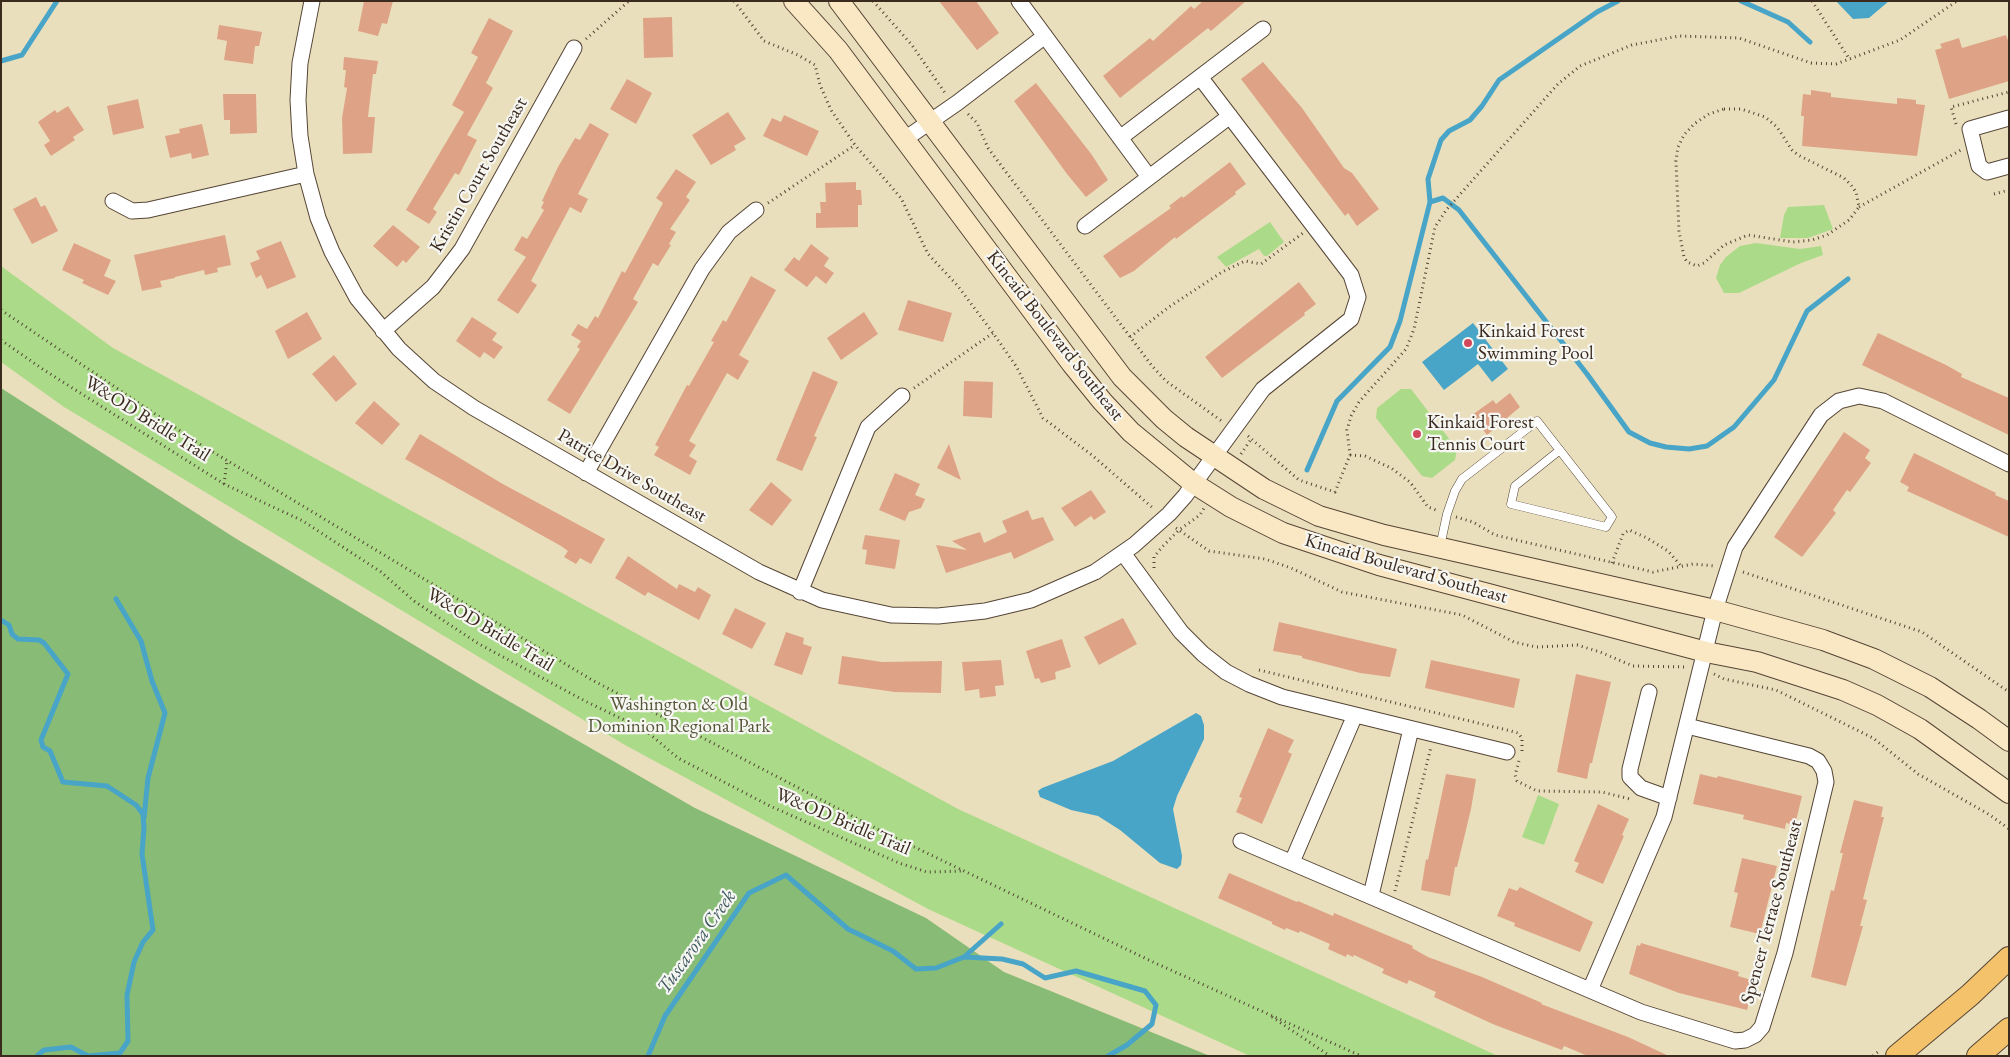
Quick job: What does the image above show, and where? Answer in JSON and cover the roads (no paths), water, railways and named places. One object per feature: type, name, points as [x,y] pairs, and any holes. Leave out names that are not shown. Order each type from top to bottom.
[{"type":"main road","points":[[1897,1056],[1956,1007],[2009,958]]},
{"type":"main road","points":[[1978,1056],[2009,1029]]},
{"type":"street","name":"Patrice Drive Southeast","points":[[312,1],[300,63],[298,100],[300,136],[306,174],[318,218],[332,252],[357,298],[383,331],[416,365],[453,395],[759,572],[800,592],[845,606],[891,615],[962,615],[1008,606],[1053,592],[1095,572],[1123,553],[1164,518],[1185,496],[1263,390],[1280,374],[1351,318],[1356,308],[1358,297],[1351,275],[1200,77]]},
{"type":"street","name":"Kincaid Boulevard Southeast","points":[[794,1],[838,50],[1072,364],[1102,401],[1131,432],[1193,483],[1231,507],[1283,533],[1379,565],[1704,660],[1757,662],[1810,678],[1877,705],[1920,728],[2009,793]]},
{"type":"street","name":"Kincaid Boulevard Southeast","points":[[839,1],[1122,377],[1164,420],[1213,456],[1264,489],[1319,516],[1384,535],[1715,610],[1800,632],[1874,659],[1930,687],[2009,741]]},
{"type":"street","points":[[1019,1],[1149,178]]},
{"type":"street","points":[[1120,138],[1263,29]]},
{"type":"street","points":[[906,139],[1045,36]]},
{"type":"street","name":"Kristin Court Southeast","points":[[383,331],[433,287],[462,249],[574,48]]},
{"type":"street","points":[[1085,226],[1230,116]]},
{"type":"street","points":[[2009,118],[1970,129],[1980,166],[1988,172],[2009,166]]},
{"type":"street","points":[[113,201],[132,211],[148,210],[306,174]]},
{"type":"street","points":[[586,472],[707,263],[729,232],[756,210]]},
{"type":"street","points":[[800,592],[868,427],[902,396]]},
{"type":"street","points":[[1590,990],[1664,817],[1715,610],[1735,547],[1821,415],[1839,401],[1859,396],[1883,401],[2009,464]]},
{"type":"street","points":[[1123,553],[1181,632],[1203,654],[1226,672],[1255,687],[1282,697],[1507,752]]},
{"type":"street","points":[[1650,692],[1630,769],[1630,777],[1642,788],[1669,798]]},
{"type":"street","points":[[1292,862],[1355,715]]},
{"type":"street","name":"Spencer Terrace Southeast","points":[[1241,842],[1292,862],[1641,1012],[1735,1041],[1745,1040],[1755,1035],[1762,1027],[1785,953],[1826,782],[1824,771],[1818,762],[1809,756],[1687,726]]},
{"type":"street","points":[[1371,896],[1411,728]]},
{"type":"lane","points":[[1440,548],[1447,514],[1455,491],[1462,479],[1537,421],[1560,450],[1612,517],[1606,527],[1511,504],[1515,486],[1560,450]]},
{"type":"water","points":[[1836,1],[1889,1],[1869,18],[1853,19]]},
{"type":"water","name":"Kinkaid Forest Swimming Pool","points":[[1473,323],[1508,369],[1492,382],[1478,364],[1444,390],[1422,362]]},
{"type":"water","points":[[1196,713],[1201,716],[1204,725],[1204,739],[1177,796],[1173,809],[1182,856],[1181,865],[1177,869],[1160,863],[1120,830],[1098,816],[1071,810],[1040,797],[1038,791],[1042,788],[1113,761]]},
{"type":"waterway","points":[[1,61],[22,55],[57,1]]},
{"type":"waterway","points":[[1307,470],[1337,401],[1390,347],[1400,321],[1430,202],[1428,179],[1441,140],[1449,131],[1470,120],[1499,80],[1597,12],[1618,1]]},
{"type":"waterway","points":[[1741,1],[1788,22],[1810,42]]},
{"type":"waterway","points":[[1430,202],[1443,198],[1459,210],[1587,374],[1629,432],[1650,443],[1666,447],[1689,449],[1707,446],[1734,427],[1774,380],[1807,311],[1848,279]]},
{"type":"waterway","points":[[116,599],[141,641],[152,681],[165,713],[148,778],[144,818]]},
{"type":"waterway","points":[[1,620],[9,625],[12,634],[18,639],[39,640],[44,643],[68,674],[41,740],[43,747],[50,751],[63,782],[107,786],[136,805],[143,814],[142,854],[153,930],[143,942],[134,962],[127,995],[128,1041],[120,1053],[88,1056],[71,1047],[44,1050],[37,1056]]},
{"type":"waterway","name":"Tuscarora Creek","points":[[648,1056],[665,1016],[749,893],[786,875],[848,929],[893,951],[916,969],[936,968],[964,957],[1002,959],[1023,964],[1045,978],[1076,971],[1145,991],[1156,1005],[1152,1024],[1127,1045],[1108,1056]]},
{"type":"waterway","points":[[964,957],[1001,924]]},
{"type":"place","name":"Kinkaid Forest Swimming Pool","points":[[1468,343]]},
{"type":"place","name":"Kinkaid Forest Tennis Court","points":[[1417,434]]},
{"type":"park label","name":"Washington & Old Dominion Regional Park","points":[[679,716]]}]
